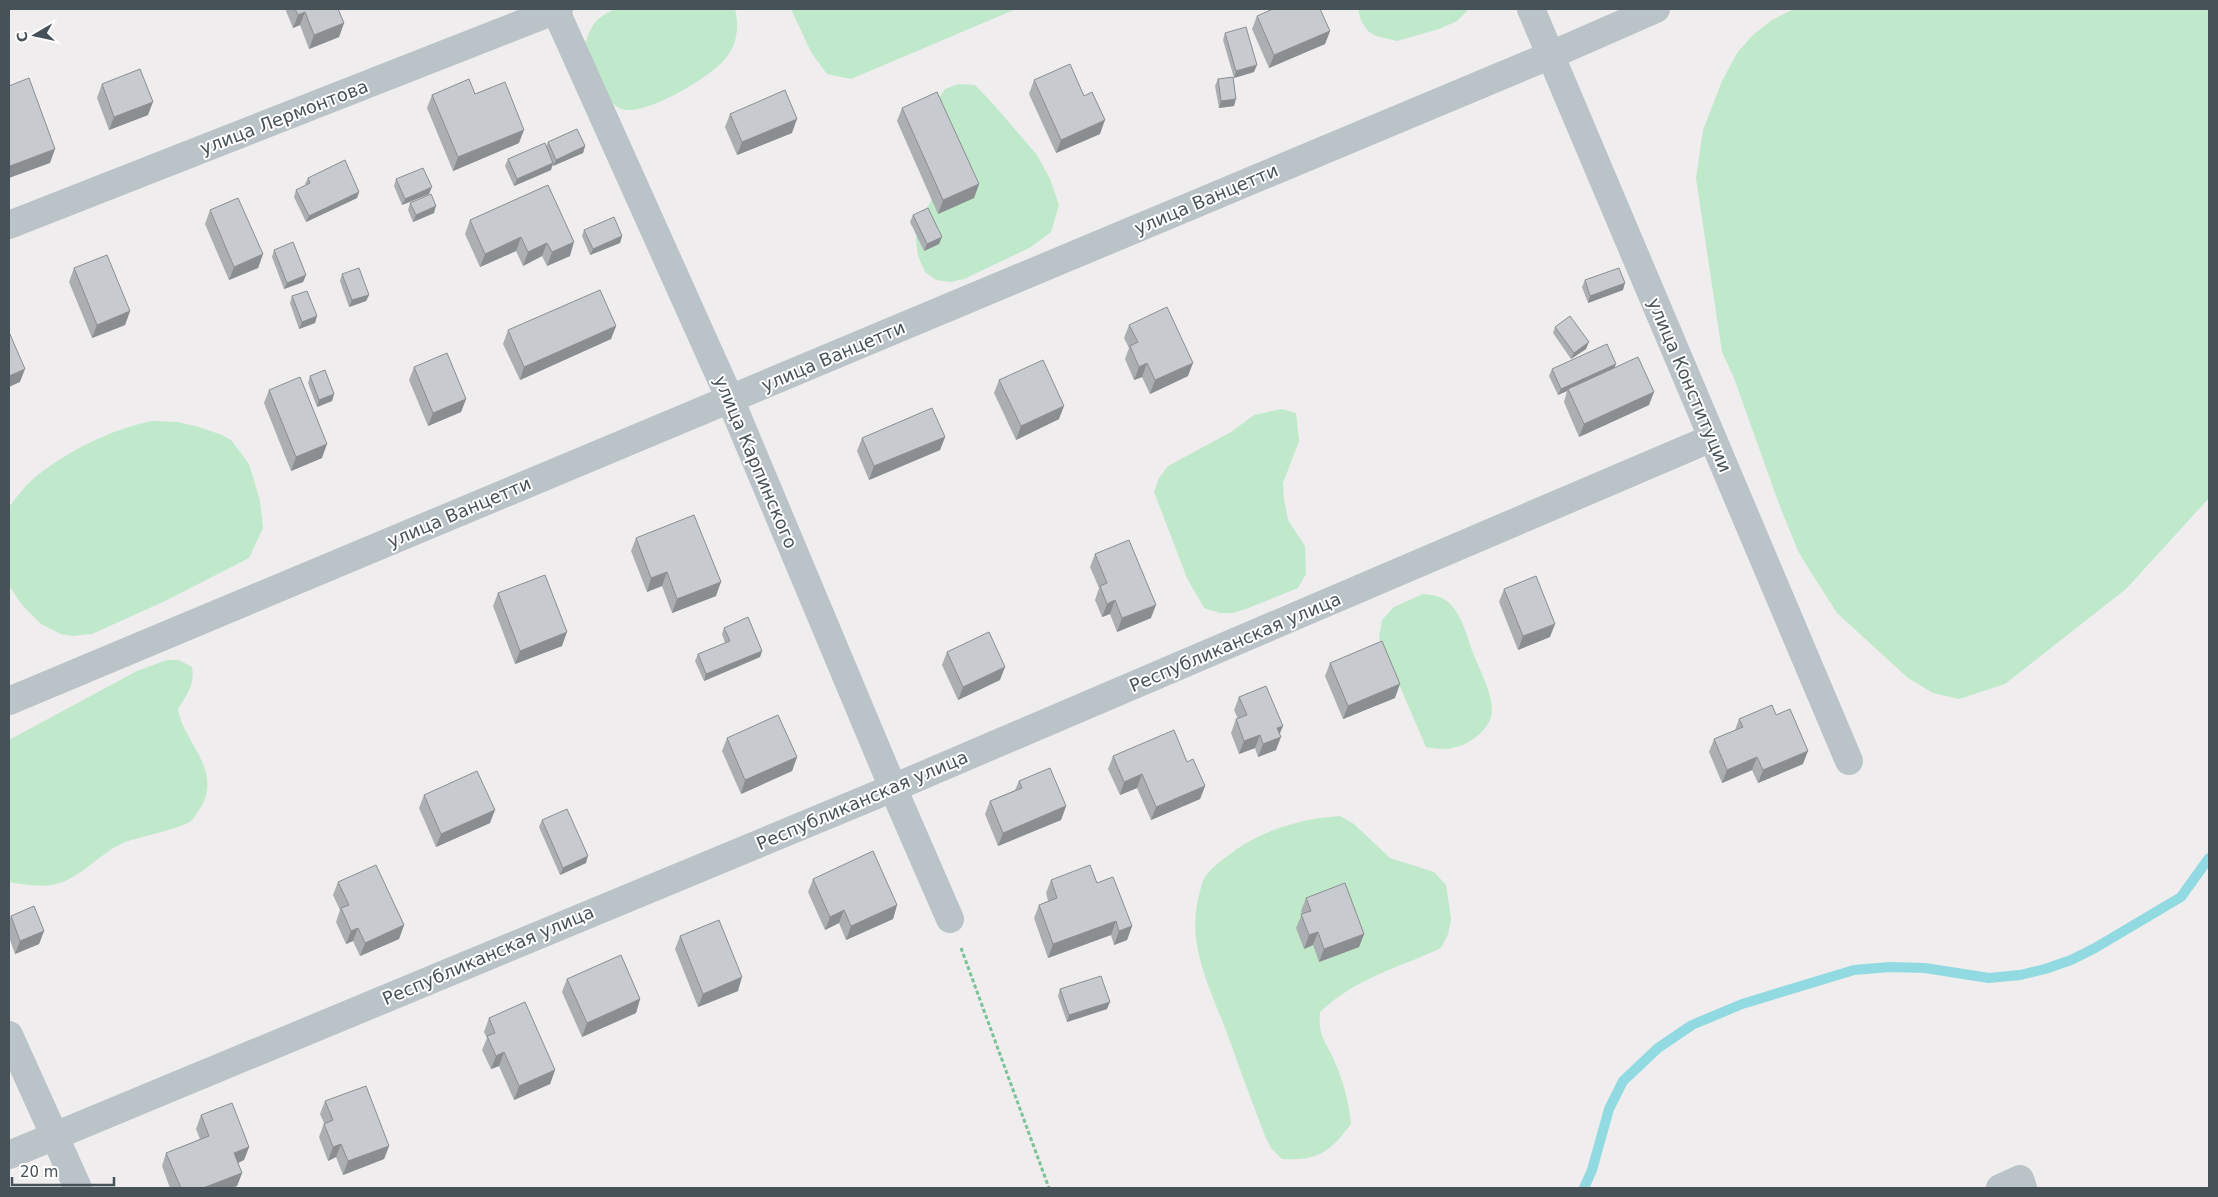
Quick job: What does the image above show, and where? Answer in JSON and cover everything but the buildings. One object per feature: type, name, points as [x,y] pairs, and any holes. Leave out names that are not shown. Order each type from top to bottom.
[{"type":"street","name":"улица Лермонтова","points":[[9,225],[557,9]]},
{"type":"street","name":"улица Карпинского","points":[[557,9],[730,399],[950,919]]},
{"type":"street","name":"улица Конституции","points":[[1531,9],[1849,761]]},
{"type":"street","name":"улица Ванцетти","points":[[9,701],[1551,55],[1656,9]]},
{"type":"street","name":"Республиканская улица","points":[[9,1156],[55,1135],[893,788],[1712,438]]},
{"type":"street","points":[[9,1035],[78,1188]]},
{"type":"path","points":[[950,919],[1049,1188]]},
{"type":"green space","points":[[615,9],[735,9],[737,28],[735,41],[725,59],[691,86],[658,103],[642,108],[629,110],[619,108],[606,96],[594,71],[585,45],[595,22],[603,15]]},
{"type":"green space","points":[[791,9],[1016,9],[851,79],[827,74],[811,52]]},
{"type":"green space","points":[[1358,9],[1469,9],[1457,21],[1439,29],[1397,41],[1376,36],[1368,31],[1361,21]]},
{"type":"green space","points":[[1794,9],[2209,9],[2209,498],[2126,589],[2005,684],[1959,699],[1933,693],[1908,678],[1837,613],[1798,551],[1779,504],[1734,378],[1722,352],[1696,178],[1703,130],[1722,81],[1737,53],[1753,35],[1772,20]]},
{"type":"green space","points":[[959,84],[975,85],[1037,155],[1050,179],[1059,205],[1051,232],[1031,247],[964,279],[950,282],[936,280],[925,272],[918,256],[916,240],[917,226],[932,199],[938,100],[945,89]]},
{"type":"green space","points":[[1282,409],[1296,413],[1299,441],[1283,483],[1288,520],[1305,546],[1306,574],[1298,588],[1246,609],[1233,613],[1220,613],[1204,608],[1187,578],[1154,492],[1159,478],[1168,466],[1231,432],[1254,415]]},
{"type":"green space","points":[[153,421],[178,422],[199,427],[231,440],[249,464],[260,501],[263,528],[249,558],[165,601],[92,634],[72,636],[61,634],[41,624],[22,605],[10,587],[9,507],[32,480],[73,451],[122,429]]},
{"type":"green space","points":[[1423,594],[1443,598],[1457,613],[1464,626],[1490,696],[1492,711],[1485,729],[1474,739],[1452,748],[1426,747],[1379,638],[1382,620],[1394,607]]},
{"type":"green space","points":[[167,660],[179,660],[192,667],[191,684],[178,709],[185,729],[201,759],[207,779],[206,794],[197,814],[188,823],[123,843],[79,873],[61,882],[40,886],[9,882],[9,740],[137,671]]},
{"type":"green space","points":[[1340,816],[1354,824],[1390,858],[1434,872],[1446,885],[1451,919],[1448,934],[1441,948],[1363,982],[1348,990],[1320,1012],[1321,1030],[1342,1081],[1351,1124],[1336,1142],[1322,1153],[1305,1158],[1282,1159],[1271,1148],[1265,1136],[1207,982],[1198,948],[1196,931],[1199,895],[1202,883],[1208,873],[1248,842],[1273,830],[1300,822]]},
{"type":"waterway","points":[[1584,1188],[1592,1170],[1609,1109],[1623,1081],[1658,1048],[1692,1025],[1742,1004],[1854,970],[1890,967],[1925,968],[1989,978],[2020,975],[2045,969],[2071,960],[2095,948],[2181,897],[2209,858]]}]
